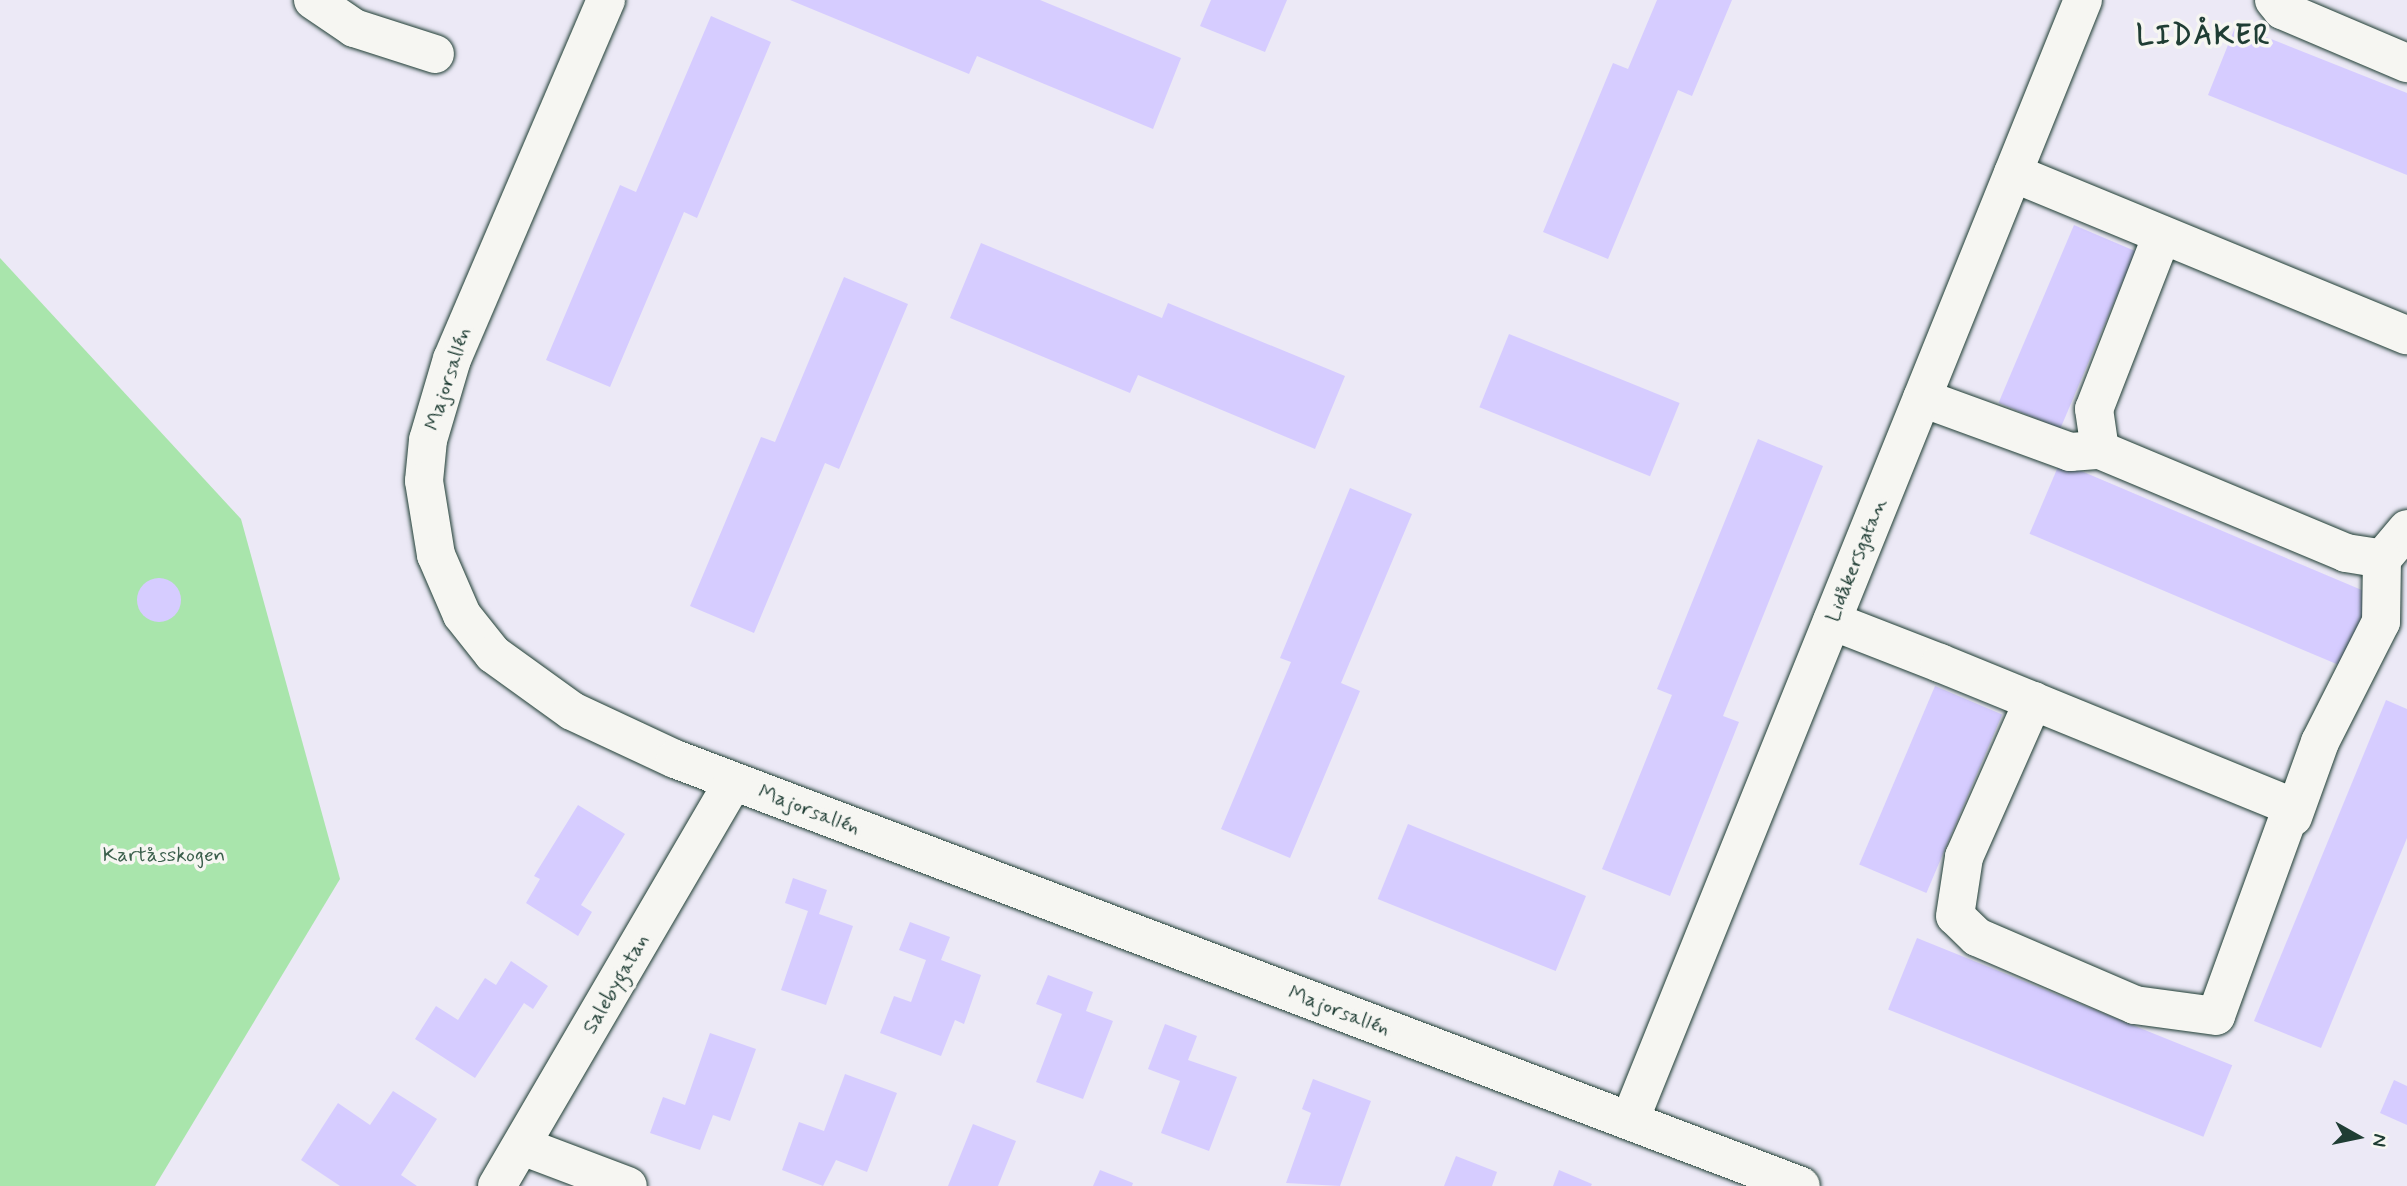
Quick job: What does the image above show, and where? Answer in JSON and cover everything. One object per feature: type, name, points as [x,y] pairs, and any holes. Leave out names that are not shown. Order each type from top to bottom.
[{"type":"street","points":[[313,0],[354,28],[435,54]]},
{"type":"street","name":"Majorsallén","points":[[606,0],[452,359],[428,440],[427,517],[446,584],[463,615],[520,678],[582,716],[733,782],[1801,1186]]},
{"type":"street","name":"Lidåkersgatan","points":[[1630,1120],[2083,0]]},
{"type":"street","points":[[2274,0],[2281,10],[2407,63]]},
{"type":"street","points":[[2013,173],[2407,335]]},
{"type":"street","points":[[2100,450],[2094,408],[2162,235]]},
{"type":"street","points":[[1922,398],[2070,452],[2100,450],[2346,553],[2382,559]]},
{"type":"street","points":[[2033,701],[1964,857],[1955,916],[1977,937],[2135,1005],[2216,1016],[2320,742],[2381,622],[2382,559],[2407,529]]},
{"type":"street","points":[[1832,621],[2292,807],[2293,817]]},
{"type":"street","name":"Salebygatan","points":[[497,1186],[733,782]]},
{"type":"street","points":[[522,1146],[628,1186]]},
{"type":"green space","name":"Kartåsskogen","points":[[0,258],[241,519],[340,879],[155,1186],[0,1186]]},
{"type":"building","points":[[790,0],[1040,0],[1181,58],[1153,129],[977,56],[969,74]]},
{"type":"building","points":[[1211,0],[1287,0],[1265,52],[1200,26]]},
{"type":"building","points":[[1657,0],[1732,0],[1692,96],[1678,90],[1608,259],[1543,232],[1613,63],[1628,69]]},
{"type":"building","points":[[711,16],[771,42],[697,218],[684,212],[610,387],[546,360],[620,185],[636,192]]},
{"type":"building","points":[[2236,25],[2407,93],[2407,175],[2208,95]]},
{"type":"building","points":[[2074,225],[2136,251],[2060,429],[1999,403]]},
{"type":"building","points":[[981,243],[1162,318],[1168,303],[1345,376],[1315,449],[1138,375],[1130,393],[950,318]]},
{"type":"building","points":[[844,277],[908,304],[839,469],[825,463],[754,633],[690,606],[761,437],[775,442]]},
{"type":"building","points":[[1509,334],[1680,403],[1650,476],[1479,407]]},
{"type":"building","points":[[1758,439],[1823,466],[1723,716],[1739,722],[1670,896],[1602,869],[1672,695],[1657,689]]},
{"type":"building","points":[[2060,462],[2371,594],[2341,666],[2030,534]]},
{"type":"building","points":[[1350,488],[1412,514],[1341,683],[1360,691],[1290,858],[1221,829],[1291,662],[1280,658]]},
{"type":"building","points":[[159,578],[168,579],[175,584],[180,591],[180,609],[175,616],[168,621],[159,622],[150,621],[143,616],[138,609],[137,600],[138,591],[143,584],[150,579]]},
{"type":"building","points":[[1935,686],[2002,715],[1926,893],[1859,865]]},
{"type":"building","points":[[2386,700],[2407,709],[2407,838],[2321,1048],[2254,1021]]},
{"type":"building","points":[[578,805],[625,834],[581,905],[592,912],[578,936],[526,903],[540,879],[534,876]]},
{"type":"building","points":[[1408,824],[1586,896],[1556,971],[1378,899]]},
{"type":"building","points":[[793,878],[827,890],[819,914],[853,926],[826,1005],[781,990],[808,911],[785,903]]},
{"type":"building","points":[[910,922],[950,937],[941,960],[981,975],[964,1024],[955,1020],[941,1056],[880,1033],[894,996],[911,1002],[926,960],[899,950]]},
{"type":"building","points":[[1917,938],[2232,1065],[2203,1137],[1888,1009]]},
{"type":"building","points":[[511,961],[548,986],[533,1009],[524,1003],[475,1078],[415,1039],[436,1006],[458,1020],[485,978],[496,985]]},
{"type":"building","points":[[1048,975],[1093,992],[1086,1011],[1113,1021],[1083,1099],[1036,1082],[1062,1014],[1036,1004]]},
{"type":"building","points":[[1165,1024],[1197,1036],[1188,1060],[1237,1077],[1209,1151],[1161,1133],[1180,1081],[1148,1069]]},
{"type":"building","points":[[710,1033],[756,1049],[730,1121],[713,1115],[700,1150],[650,1133],[663,1097],[685,1105]]},
{"type":"building","points":[[845,1074],[897,1093],[867,1172],[836,1160],[823,1186],[782,1170],[799,1122],[824,1131]]},
{"type":"building","points":[[1313,1079],[1371,1101],[1340,1186],[1286,1183],[1311,1113],[1302,1109]]},
{"type":"building","points":[[2394,1080],[2407,1086],[2407,1125],[2380,1113]]},
{"type":"building","points":[[393,1091],[437,1119],[401,1175],[417,1186],[340,1186],[301,1160],[338,1103],[370,1125]]},
{"type":"building","points":[[973,1124],[1016,1141],[998,1186],[948,1186]]},
{"type":"building","points":[[1456,1156],[1497,1172],[1492,1186],[1444,1186]]},
{"type":"building","points":[[1100,1170],[1133,1183],[1132,1186],[1093,1186]]},
{"type":"building","points":[[1559,1170],[1592,1184],[1553,1186]]},
{"type":"district","name":"LIDÅKER","points":[[2204,37]]}]
